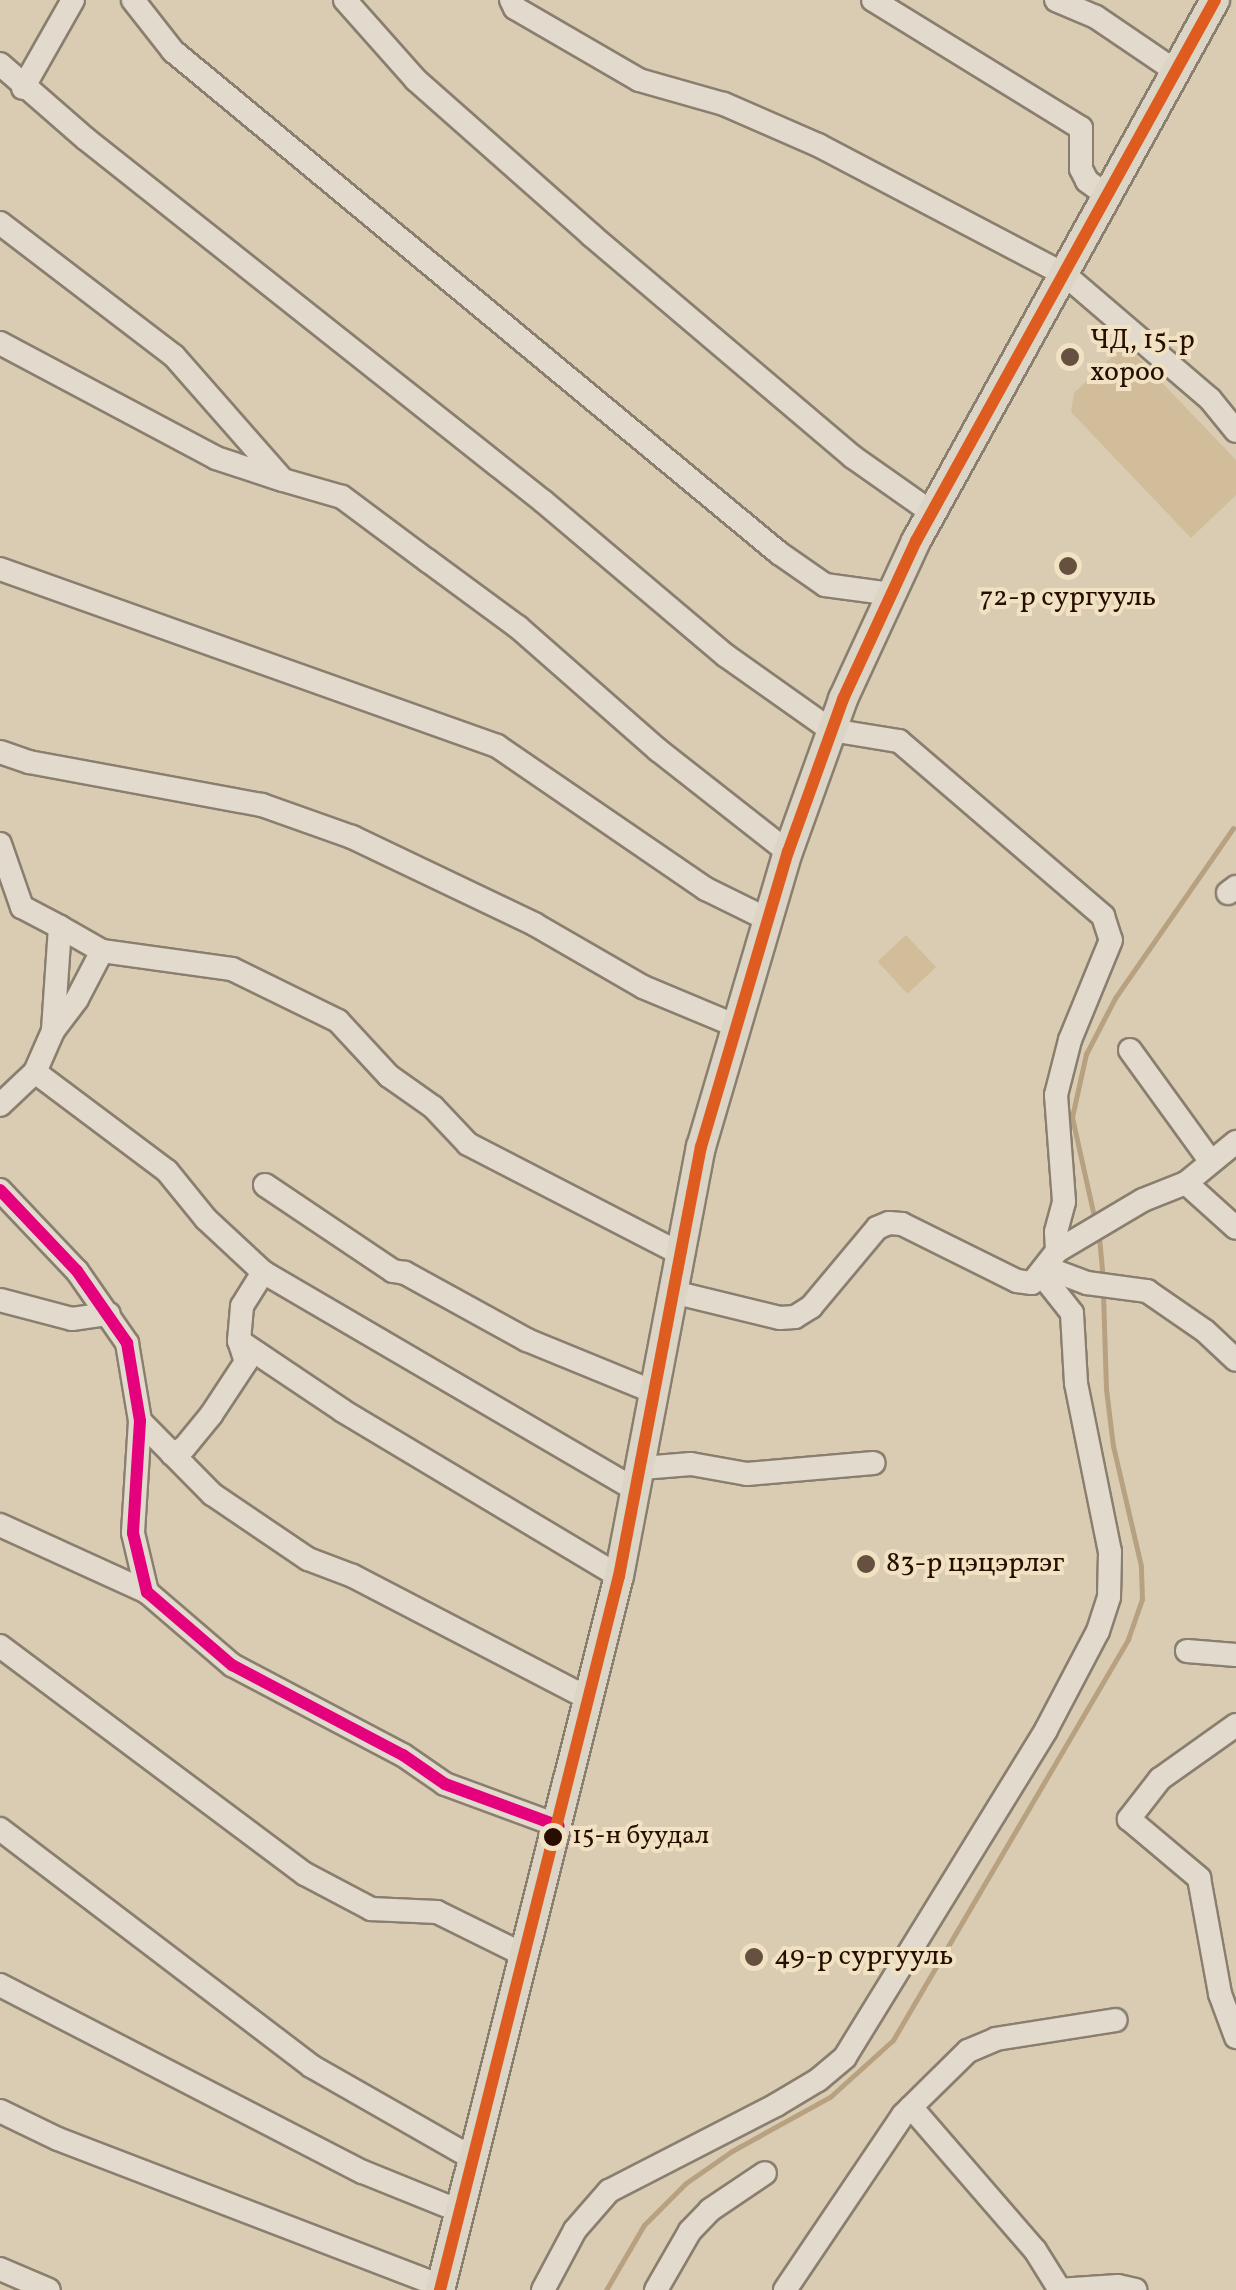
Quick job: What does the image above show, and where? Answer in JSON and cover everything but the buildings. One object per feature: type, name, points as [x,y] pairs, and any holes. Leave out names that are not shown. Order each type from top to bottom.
[{"type":"main road","points":[[441,2288],[457,2210],[474,2159],[591,1700],[640,1480],[679,1253],[734,1024],[788,852],[831,730],[932,512],[1215,0]]},
{"type":"street","points":[[23,88],[73,0]]},
{"type":"street","points":[[133,0],[173,52],[779,553],[825,586],[892,594]]},
{"type":"street","points":[[345,0],[416,80],[604,247],[853,457],[932,512]]},
{"type":"street","points":[[873,0],[1082,128],[1081,169],[1087,181],[1106,195]]},
{"type":"street","points":[[1056,0],[1096,17],[1174,70]]},
{"type":"street","points":[[510,3],[639,80],[724,104],[818,145],[1064,274],[1210,400],[1236,430]]},
{"type":"street","points":[[0,64],[23,88],[544,502],[725,655],[831,730],[899,741],[1110,926],[1112,940],[1070,1040],[1056,1096],[1064,1202],[1049,1265],[1072,1313],[1076,1383],[1110,1552],[1109,1597],[1098,1631],[1046,1730],[845,2057],[788,2098],[609,2191],[575,2230],[543,2290]]},
{"type":"street","points":[[0,223],[174,356],[283,480]]},
{"type":"street","points":[[0,343],[216,458],[342,497],[518,627],[658,750],[788,852]]},
{"type":"street","points":[[0,569],[497,746],[706,889],[768,919]]},
{"type":"street","points":[[0,752],[29,762],[262,805],[352,837],[534,924],[643,987],[734,1024]]},
{"type":"street","points":[[0,844],[22,908],[102,951],[232,968],[338,1021],[389,1076],[433,1107],[468,1144],[679,1253]]},
{"type":"street","points":[[53,1030],[60,927]]},
{"type":"street","points":[[0,1104],[35,1072],[53,1030],[77,998],[102,951]]},
{"type":"street","points":[[1130,1050],[1211,1162]]},
{"type":"street","points":[[35,1072],[167,1171],[206,1219],[263,1272],[640,1480],[691,1464],[747,1474],[874,1463]]},
{"type":"street","points":[[673,1292],[780,1318],[795,1317],[811,1308],[877,1228],[890,1222],[902,1224],[1024,1284],[1143,1200],[1186,1183],[1236,1142]]},
{"type":"street","points":[[1186,1183],[1236,1228]]},
{"type":"street","points":[[264,1185],[393,1271],[405,1273],[528,1340],[654,1392]]},
{"type":"street","points":[[0,1190],[77,1271],[126,1343],[140,1421],[132,1533],[147,1592]]},
{"type":"street","points":[[1049,1265],[1087,1283],[1146,1291],[1205,1331],[1236,1360]]},
{"type":"street","points":[[172,1454],[184,1448],[246,1362],[239,1341],[242,1306],[263,1272]]},
{"type":"street","points":[[0,1300],[72,1319],[109,1314]]},
{"type":"street","points":[[239,1341],[343,1411],[619,1576]]},
{"type":"street","points":[[140,1421],[212,1494],[308,1559],[352,1576],[591,1700]]},
{"type":"street","points":[[0,1525],[147,1592],[232,1665],[403,1754],[445,1784],[559,1826]]},
{"type":"street","points":[[0,1646],[305,1874],[371,1908],[436,1912],[524,1956]]},
{"type":"street","points":[[1187,1651],[1236,1655]]},
{"type":"street","points":[[1236,1725],[1212,1738],[1160,1779],[1128,1819],[1199,1878],[1220,1994],[1236,2038]]},
{"type":"street","points":[[0,1829],[311,2066],[474,2159]]},
{"type":"street","points":[[0,1985],[363,2172],[457,2210]]},
{"type":"street","points":[[785,2290],[912,2107],[968,2051],[996,2039],[1116,2020]]},
{"type":"street","points":[[912,2107],[1035,2250],[1059,2290],[1118,2286],[1136,2290]]},
{"type":"street","points":[[0,2111],[58,2139],[441,2288]]},
{"type":"street","points":[[656,2290],[690,2231],[710,2210],[766,2172]]},
{"type":"street","points":[[0,2269],[48,2290]]},
{"type":"shaded area","points":[[1125,344],[1236,460],[1236,495],[1191,538],[1071,412],[1074,393]]},
{"type":"shaded area","points":[[906,935],[936,967],[907,994],[877,962]]},
{"type":"waterway","points":[[1095,1221],[1072,1117],[1086,1054],[1115,998],[1233,828]]},
{"type":"waterway","points":[[1099,1237],[1103,1280]]},
{"type":"waterway","points":[[606,2290],[644,2225],[686,2183],[732,2151],[830,2097],[893,2040],[1128,1639],[1142,1599],[1141,1566],[1113,1446],[1106,1389],[1103,1291]]},
{"type":"transit line","points":[[440,2290],[619,1576],[701,1147],[788,852],[843,699],[916,541],[1215,0]]},
{"type":"transit line","points":[[0,1190],[77,1271],[127,1343],[140,1421],[133,1533],[147,1592],[232,1665],[403,1755],[445,1784],[559,1826]]},
{"type":"place","name":"ЧД, 15-р хороо","points":[[1070,357]]},
{"type":"place","name":"72-р сургууль","points":[[1068,566]]},
{"type":"place","name":"83-р цэцэрлэг","points":[[866,1564]]},
{"type":"place","name":"15-н буудал","points":[[553,1837]]},
{"type":"place","name":"49-р сургууль","points":[[754,1957]]}]
